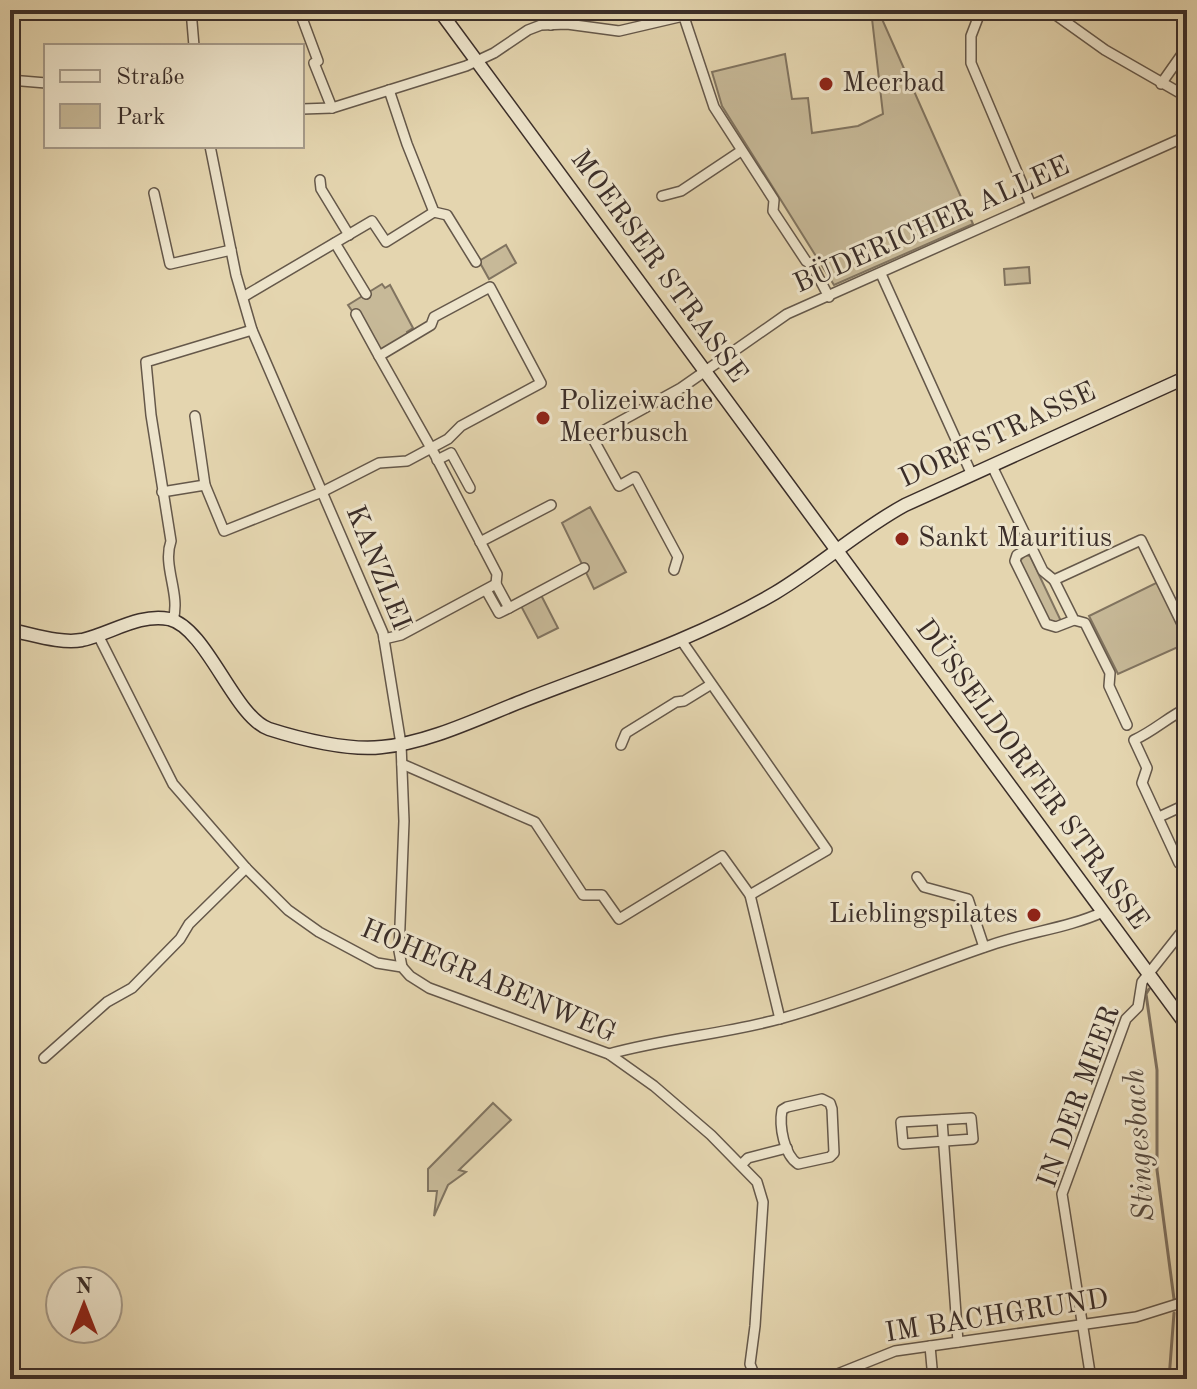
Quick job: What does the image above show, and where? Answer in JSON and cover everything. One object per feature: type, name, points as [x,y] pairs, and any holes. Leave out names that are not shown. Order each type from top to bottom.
[{"type":"main road","name":"MOERSER STRASSE","points":[[439,10],[838,552]]},
{"type":"main road","name":"DORFSTRASSE","points":[[173,620],[189,630],[250,714],[264,727],[353,747],[401,744],[450,729],[722,623],[838,552],[882,517],[1187,377]]},
{"type":"main road","name":"DÜSSELDORFER STRASSE","points":[[838,552],[1187,1026]]},
{"type":"main road","points":[[12,631],[73,641],[146,619],[173,620]]},
{"type":"street","points":[[191,10],[194,44]]},
{"type":"street","points":[[299,10],[318,61],[314,63],[332,108]]},
{"type":"street","points":[[544,10],[551,25]]},
{"type":"street","points":[[304,109],[332,108],[477,62],[528,30],[551,25],[577,25],[619,31],[709,10]]},
{"type":"street","points":[[981,10],[971,36],[971,63],[1031,205]]},
{"type":"street","points":[[1049,10],[1105,50],[1187,97]]},
{"type":"street","points":[[684,17],[714,107],[774,200],[773,211],[806,261],[812,265],[829,297]]},
{"type":"street","points":[[1161,84],[1187,47]]},
{"type":"street","points":[[10,80],[44,83]]},
{"type":"street","points":[[389,90],[434,212]]},
{"type":"street","name":"BÜDERICHER ALLEE","points":[[674,570],[678,557],[635,477],[619,486],[592,437],[705,372],[770,324],[1187,136]]},
{"type":"street","name":"KANZLEI","points":[[210,148],[231,250],[252,330],[384,639],[401,744],[403,871],[399,951],[402,967]]},
{"type":"street","points":[[662,196],[681,191],[741,151]]},
{"type":"street","points":[[320,180],[321,189],[349,235]]},
{"type":"street","points":[[154,193],[170,264],[231,250]]},
{"type":"street","points":[[243,297],[372,221],[386,242],[434,212],[447,215],[476,262]]},
{"type":"street","points":[[335,243],[366,294]]},
{"type":"street","points":[[881,274],[972,475]]},
{"type":"street","points":[[195,416],[205,485],[224,531],[322,492],[379,463],[407,461],[448,439],[461,426],[541,383],[490,287],[434,317],[431,325],[379,356]]},
{"type":"street","points":[[356,314],[497,574],[496,584],[509,608]]},
{"type":"street","points":[[173,620],[176,601],[168,549],[171,541],[145,373],[146,362],[252,330]]},
{"type":"street","points":[[437,460],[451,453],[470,488]]},
{"type":"street","points":[[992,466],[1043,571],[1054,580],[1074,620]]},
{"type":"street","points":[[162,492],[205,485]]},
{"type":"street","points":[[480,542],[551,505]]},
{"type":"street","points":[[1054,580],[1141,540],[1187,634]]},
{"type":"street","points":[[1032,547],[1017,555],[1015,561],[1046,624],[1056,627],[1074,620],[1085,623],[1110,673],[1109,686],[1127,725]]},
{"type":"street","points":[[486,590],[499,613],[584,568]]},
{"type":"street","points":[[384,639],[401,635],[496,584]]},
{"type":"street","points":[[10,598],[15,612],[12,631]]},
{"type":"street","name":"HOHEGRABENWEG","points":[[98,635],[173,784],[246,868],[288,910],[319,932],[377,963],[402,967],[429,988],[609,1054],[654,1086],[757,1182],[763,1202],[750,1364],[756,1378]]},
{"type":"street","points":[[681,640],[827,850],[750,895]]},
{"type":"street","points":[[621,745],[626,733],[710,685]]},
{"type":"street","points":[[1179,863],[1142,783],[1147,768],[1134,740],[1155,730],[1169,716],[1187,708]]},
{"type":"street","points":[[402,764],[535,822],[583,895],[602,895],[619,919],[722,856],[750,895],[780,1019]]},
{"type":"street","points":[[1159,817],[1187,804]]},
{"type":"street","points":[[44,1058],[107,1002],[132,988],[180,939],[189,924],[246,868]]},
{"type":"street","points":[[917,877],[924,887],[968,899],[984,947]]},
{"type":"street","points":[[609,1054],[780,1019],[984,947],[1088,919],[1103,912]]},
{"type":"street","name":"IN DER MEER","points":[[1091,1379],[1062,1194],[1126,1019],[1138,1007],[1138,997],[1148,974],[1187,925]]},
{"type":"street","points":[[822,1099],[827,1101],[832,1109],[834,1153],[830,1157],[798,1164],[789,1157],[787,1148],[782,1110],[822,1099]]},
{"type":"street","points":[[971,1118],[973,1139],[903,1144],[901,1122],[942,1120],[971,1118]]},
{"type":"street","points":[[942,1120],[958,1342]]},
{"type":"street","points":[[741,1165],[748,1158],[787,1148]]},
{"type":"street","name":"IM BACHGRUND","points":[[816,1379],[835,1375],[895,1351],[1136,1317],[1187,1301]]},
{"type":"street","points":[[930,1346],[933,1379]]},
{"type":"street","points":[[756,1378],[771,1379]]},
{"type":"green space","points":[[871,10],[878,10],[973,224],[834,285],[722,106],[712,72],[785,54],[792,99],[808,98],[812,133],[858,126],[883,114]]},
{"type":"green space","points":[[506,245],[516,263],[489,279],[479,261]]},
{"type":"green space","points":[[1029,267],[1030,283],[1005,285],[1004,269]]},
{"type":"green space","points":[[382,284],[385,288],[390,285],[413,328],[407,332],[408,335],[381,353],[348,305]]},
{"type":"green space","points":[[590,507],[626,572],[594,589],[562,523]]},
{"type":"green space","points":[[1025,555],[1030,556],[1061,621],[1056,624],[1049,622],[1019,562]]},
{"type":"green space","points":[[1158,582],[1187,643],[1118,674],[1089,616]]},
{"type":"green space","points":[[541,595],[558,628],[538,638],[521,606]]},
{"type":"green space","points":[[493,1103],[511,1120],[459,1170],[466,1172],[448,1185],[434,1216],[437,1191],[428,1191],[428,1169]]},
{"type":"waterway","name":"Stingesbach","points":[[1149,989],[1146,994],[1157,1070],[1157,1170],[1174,1299]]},
{"type":"waterway","name":"Stingesbach","points":[[1169,1379],[1174,1313]]},
{"type":"place","name":"Meerbad","points":[[826,84]]},
{"type":"place","name":"Polizeiwache Meerbusch","points":[[543,418]]},
{"type":"place","name":"Sankt Mauritius","points":[[902,539]]},
{"type":"place","name":"Lieblingspilates","points":[[1034,915]]}]
